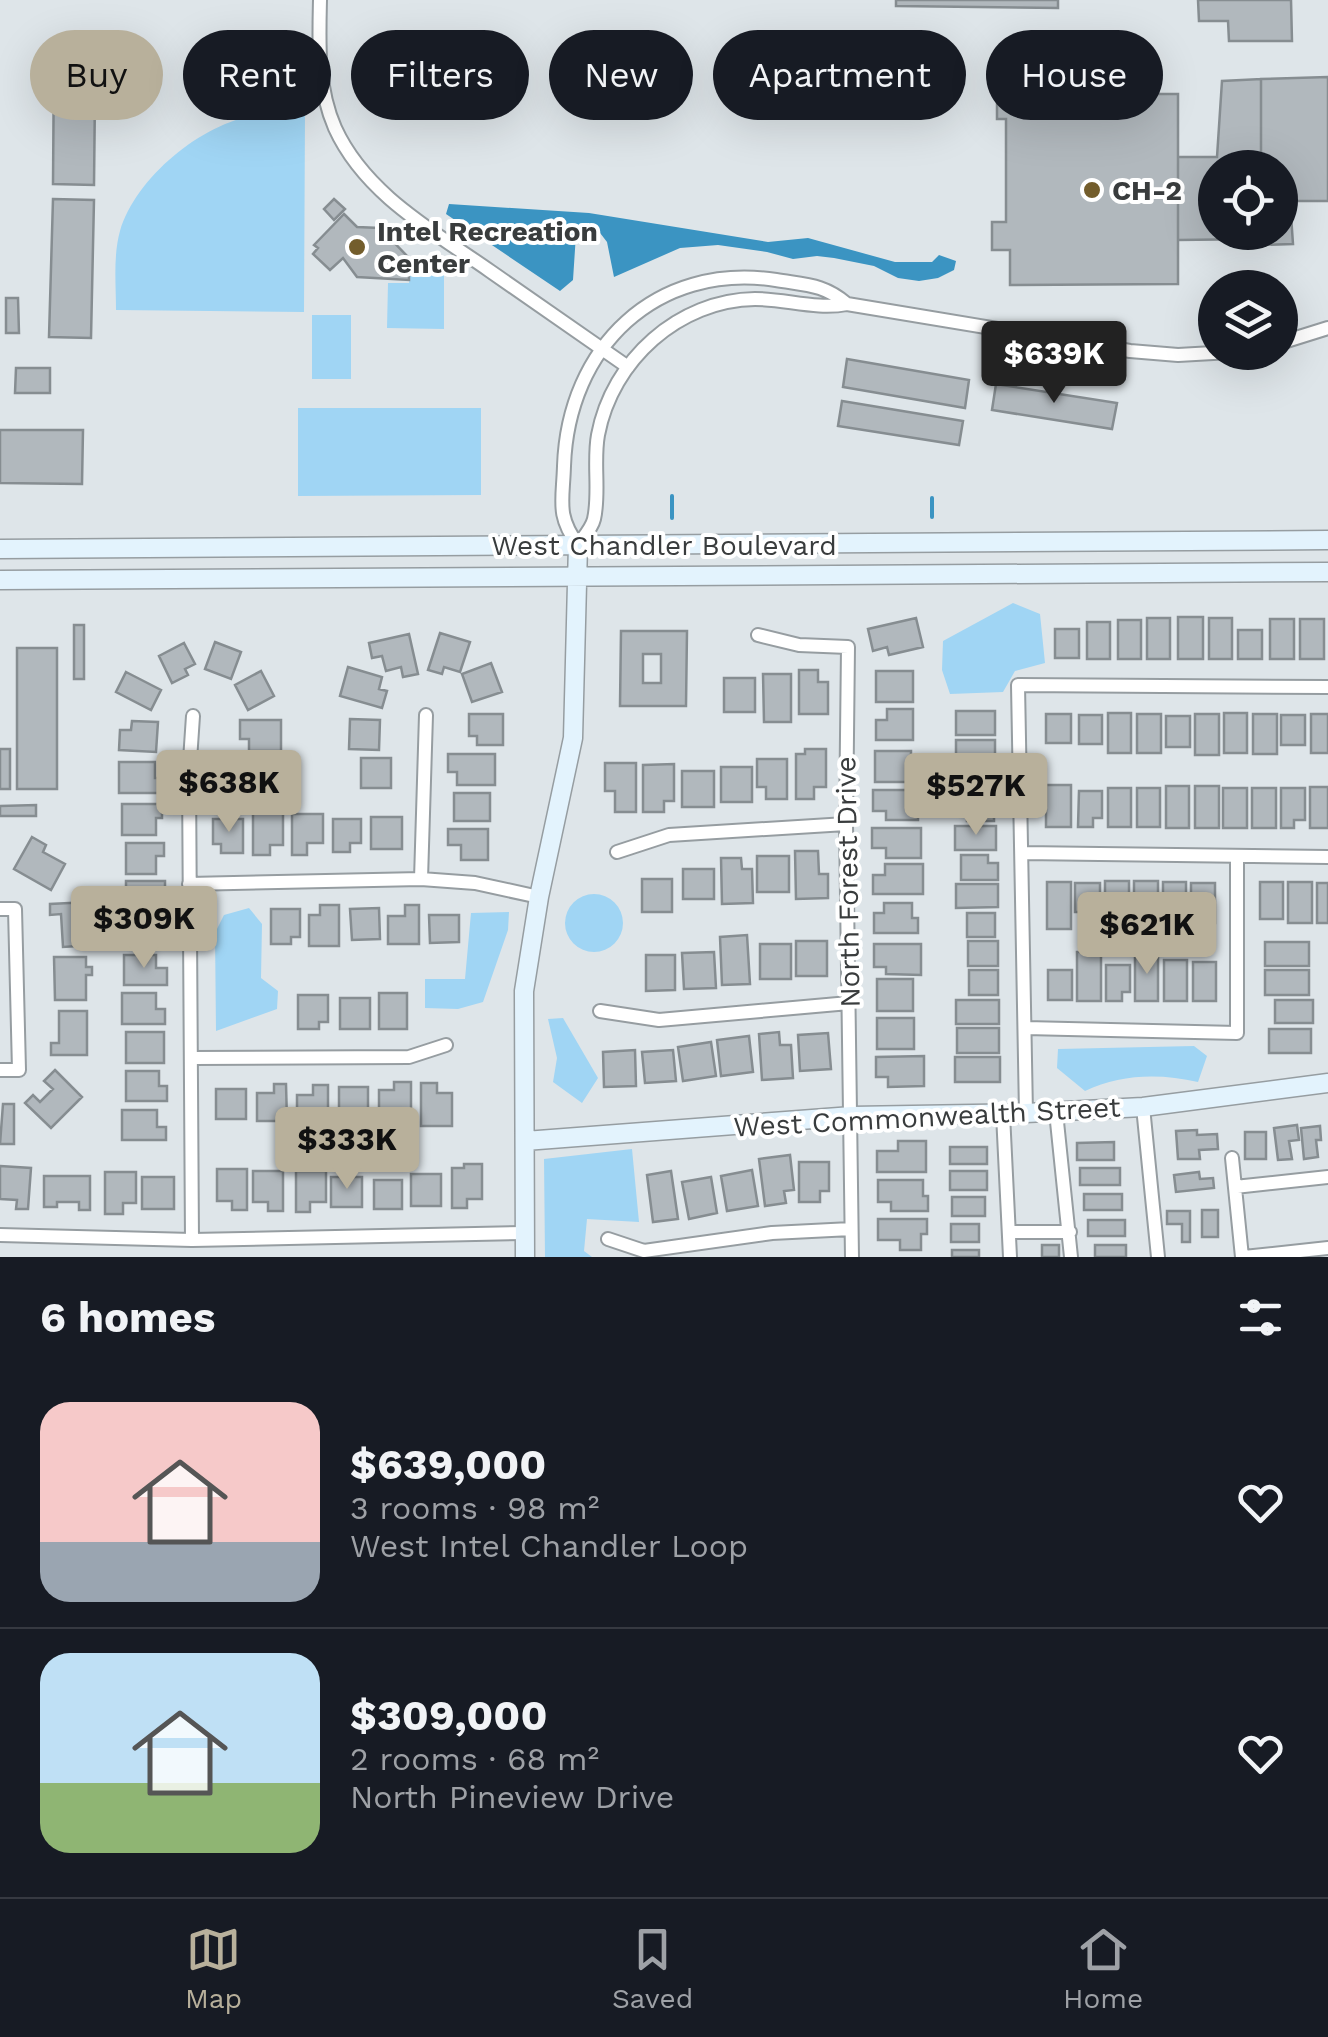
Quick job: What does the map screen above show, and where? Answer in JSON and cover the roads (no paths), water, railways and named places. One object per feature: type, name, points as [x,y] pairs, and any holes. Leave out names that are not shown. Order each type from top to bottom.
[{"type":"main road","name":"West Chandler Boulevard","points":[[0,549],[1328,540]]},
{"type":"main road","points":[[526,1257],[524,991],[539,897],[573,738],[578,545]]},
{"type":"main road","name":"West Chandler Boulevard","points":[[0,580],[1328,572]]},
{"type":"main road","name":"West Commonwealth Street","points":[[525,1141],[852,1116],[1143,1107],[1328,1083]]},
{"type":"street","points":[[320,0],[319,48],[326,101],[340,138],[365,176],[423,224],[628,367]]},
{"type":"street","points":[[847,304],[830,289],[743,277],[689,284],[651,302],[630,318],[602,349],[577,394],[567,435],[563,524],[578,545],[594,522],[600,426],[605,409],[628,367],[654,338],[685,316],[703,309],[757,299],[828,308],[847,304],[1130,351],[1198,354]]},
{"type":"street","points":[[1298,337],[1328,328]]},
{"type":"street","name":"North Forest Drive","points":[[758,635],[799,646],[848,647],[846,824],[852,1257]]},
{"type":"street","points":[[1026,1113],[1018,686],[1328,687]]},
{"type":"street","points":[[421,879],[426,715]]},
{"type":"street","points":[[192,1240],[188,775],[194,716]]},
{"type":"street","points":[[617,852],[669,835],[846,824]]},
{"type":"street","points":[[1023,853],[1328,857]]},
{"type":"street","points":[[1026,1028],[1237,1033],[1237,857]]},
{"type":"street","points":[[188,884],[421,879],[475,883],[539,897]]},
{"type":"street","points":[[0,1070],[19,1070],[8,909]]},
{"type":"street","points":[[600,1011],[659,1020],[850,1003]]},
{"type":"street","points":[[192,1058],[409,1057],[446,1045]]},
{"type":"street","points":[[1143,1107],[1158,1257]]},
{"type":"street","points":[[1056,1112],[1072,1257]]},
{"type":"street","points":[[1003,1114],[1010,1257]]},
{"type":"street","points":[[1232,1158],[1243,1257],[1328,1248]]},
{"type":"street","points":[[1235,1187],[1328,1177]]},
{"type":"street","points":[[608,1239],[644,1251],[772,1233],[851,1229]]},
{"type":"street","points":[[1010,1232],[1070,1232]]},
{"type":"street","points":[[0,1236],[192,1240],[525,1233]]},
{"type":"waterway","points":[[464,238],[470,230]]},
{"type":"waterway","points":[[672,496],[672,518]]},
{"type":"waterway","points":[[932,498],[932,517]]},
{"type":"place","name":"CH-2","points":[[1092,190]]},
{"type":"place","name":"Intel Recreation Center","points":[[357,247]]}]
